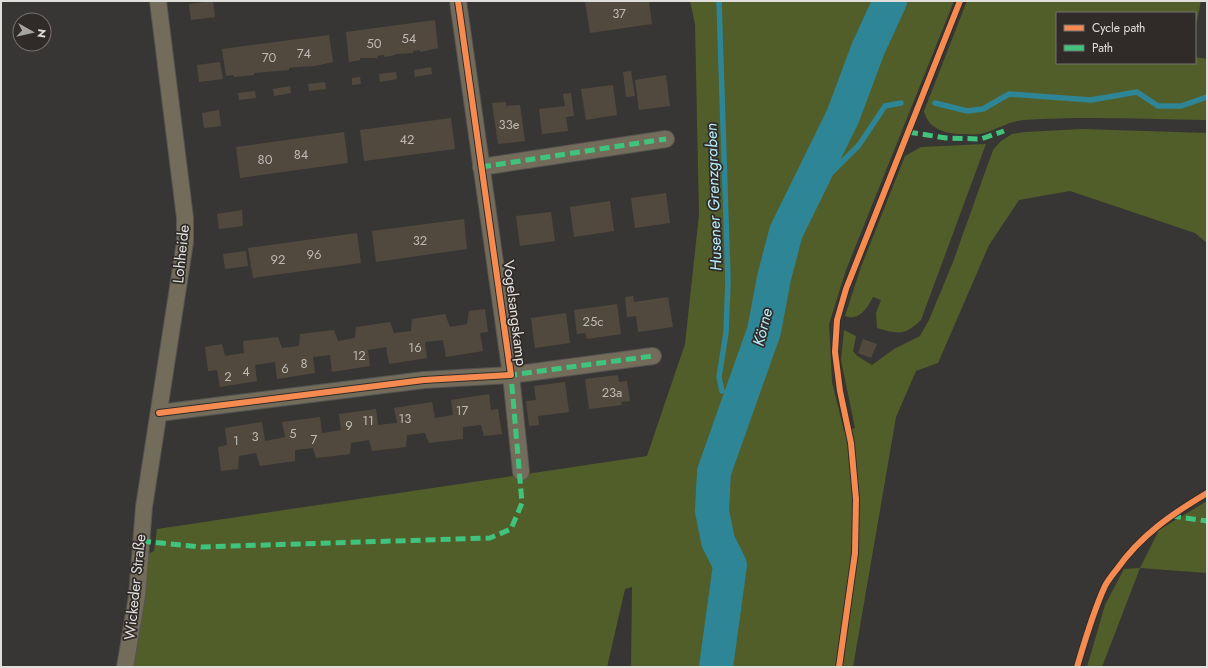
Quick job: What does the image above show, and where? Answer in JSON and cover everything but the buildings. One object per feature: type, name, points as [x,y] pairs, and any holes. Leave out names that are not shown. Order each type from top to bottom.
[{"type":"street","name":"Lohheide","points":[[144,507],[185,242],[185,218],[158,1]]},
{"type":"street","name":"Vogelsangskamp","points":[[458,1],[511,375],[521,472]]},
{"type":"street","points":[[481,167],[666,139]]},
{"type":"street","name":"Vogelsangskamp","points":[[159,413],[424,380],[511,375],[653,356]]},
{"type":"street","name":"Wickeder Straße","points":[[126,667],[137,596],[144,507]]},
{"type":"green space","points":[[690,1],[954,1],[846,270],[829,324],[832,382],[844,431],[855,428],[841,360],[844,330],[856,336],[853,351],[857,356],[872,365],[894,349],[920,336],[929,320],[953,262],[993,150],[1000,142],[1012,134],[1082,129],[1207,133],[1207,243],[1195,233],[1070,191],[1019,200],[989,245],[938,363],[916,371],[896,417],[853,667],[631,667],[632,587],[625,589],[607,667],[131,667],[148,554],[154,551],[157,529],[647,456],[685,344],[699,215],[695,24]]},
{"type":"green space","points":[[967,1],[1201,1],[1196,25],[1196,12],[1056,12],[1056,64],[1196,64],[1196,57],[1207,59],[1207,120],[1092,118],[1024,120],[1013,122],[986,133],[959,134],[942,131],[937,128],[929,122],[924,111]]},
{"type":"green space","points":[[986,144],[921,320],[910,329],[900,332],[890,332],[877,328],[876,313],[881,300],[873,297],[866,309],[859,315],[855,317],[845,316],[861,267],[905,156],[921,147]]},
{"type":"green space","points":[[1207,501],[1207,573],[1140,568],[1159,530]]},
{"type":"green space","points":[[1140,568],[1102,667],[1087,667],[1105,605],[1124,569]]},
{"type":"waterway","name":"Husener Grenzgraben","points":[[719,1],[728,281],[726,333],[719,377],[722,391]]},
{"type":"waterway","name":"Körne","points":[[716,667],[730,565],[718,541],[712,511],[714,472],[764,331],[774,278],[786,232],[843,116],[868,49],[890,1]]},
{"type":"waterway","points":[[935,103],[967,111],[983,109],[1009,94],[1091,100],[1137,92],[1158,106],[1181,106],[1207,97]]},
{"type":"waterway","points":[[813,179],[832,172],[859,145],[885,106],[901,103]]},
{"type":"marked path","points":[[908,132],[946,138],[981,139],[1004,131]]},
{"type":"marked path","points":[[481,167],[666,139]]},
{"type":"marked path","points":[[141,541],[201,547],[490,538],[511,529],[522,503],[511,375],[653,356]]},
{"type":"marked path","points":[[1171,516],[1207,521]]},
{"type":"cycle path","points":[[159,413],[424,380],[511,375],[458,1]]},
{"type":"cycle path","points":[[839,667],[855,553],[856,499],[851,443],[840,391],[835,352],[837,320],[846,289],[960,1]]},
{"type":"cycle path","points":[[1077,667],[1097,606],[1105,586],[1111,577],[1136,546],[1158,526],[1169,517],[1207,493]]}]
